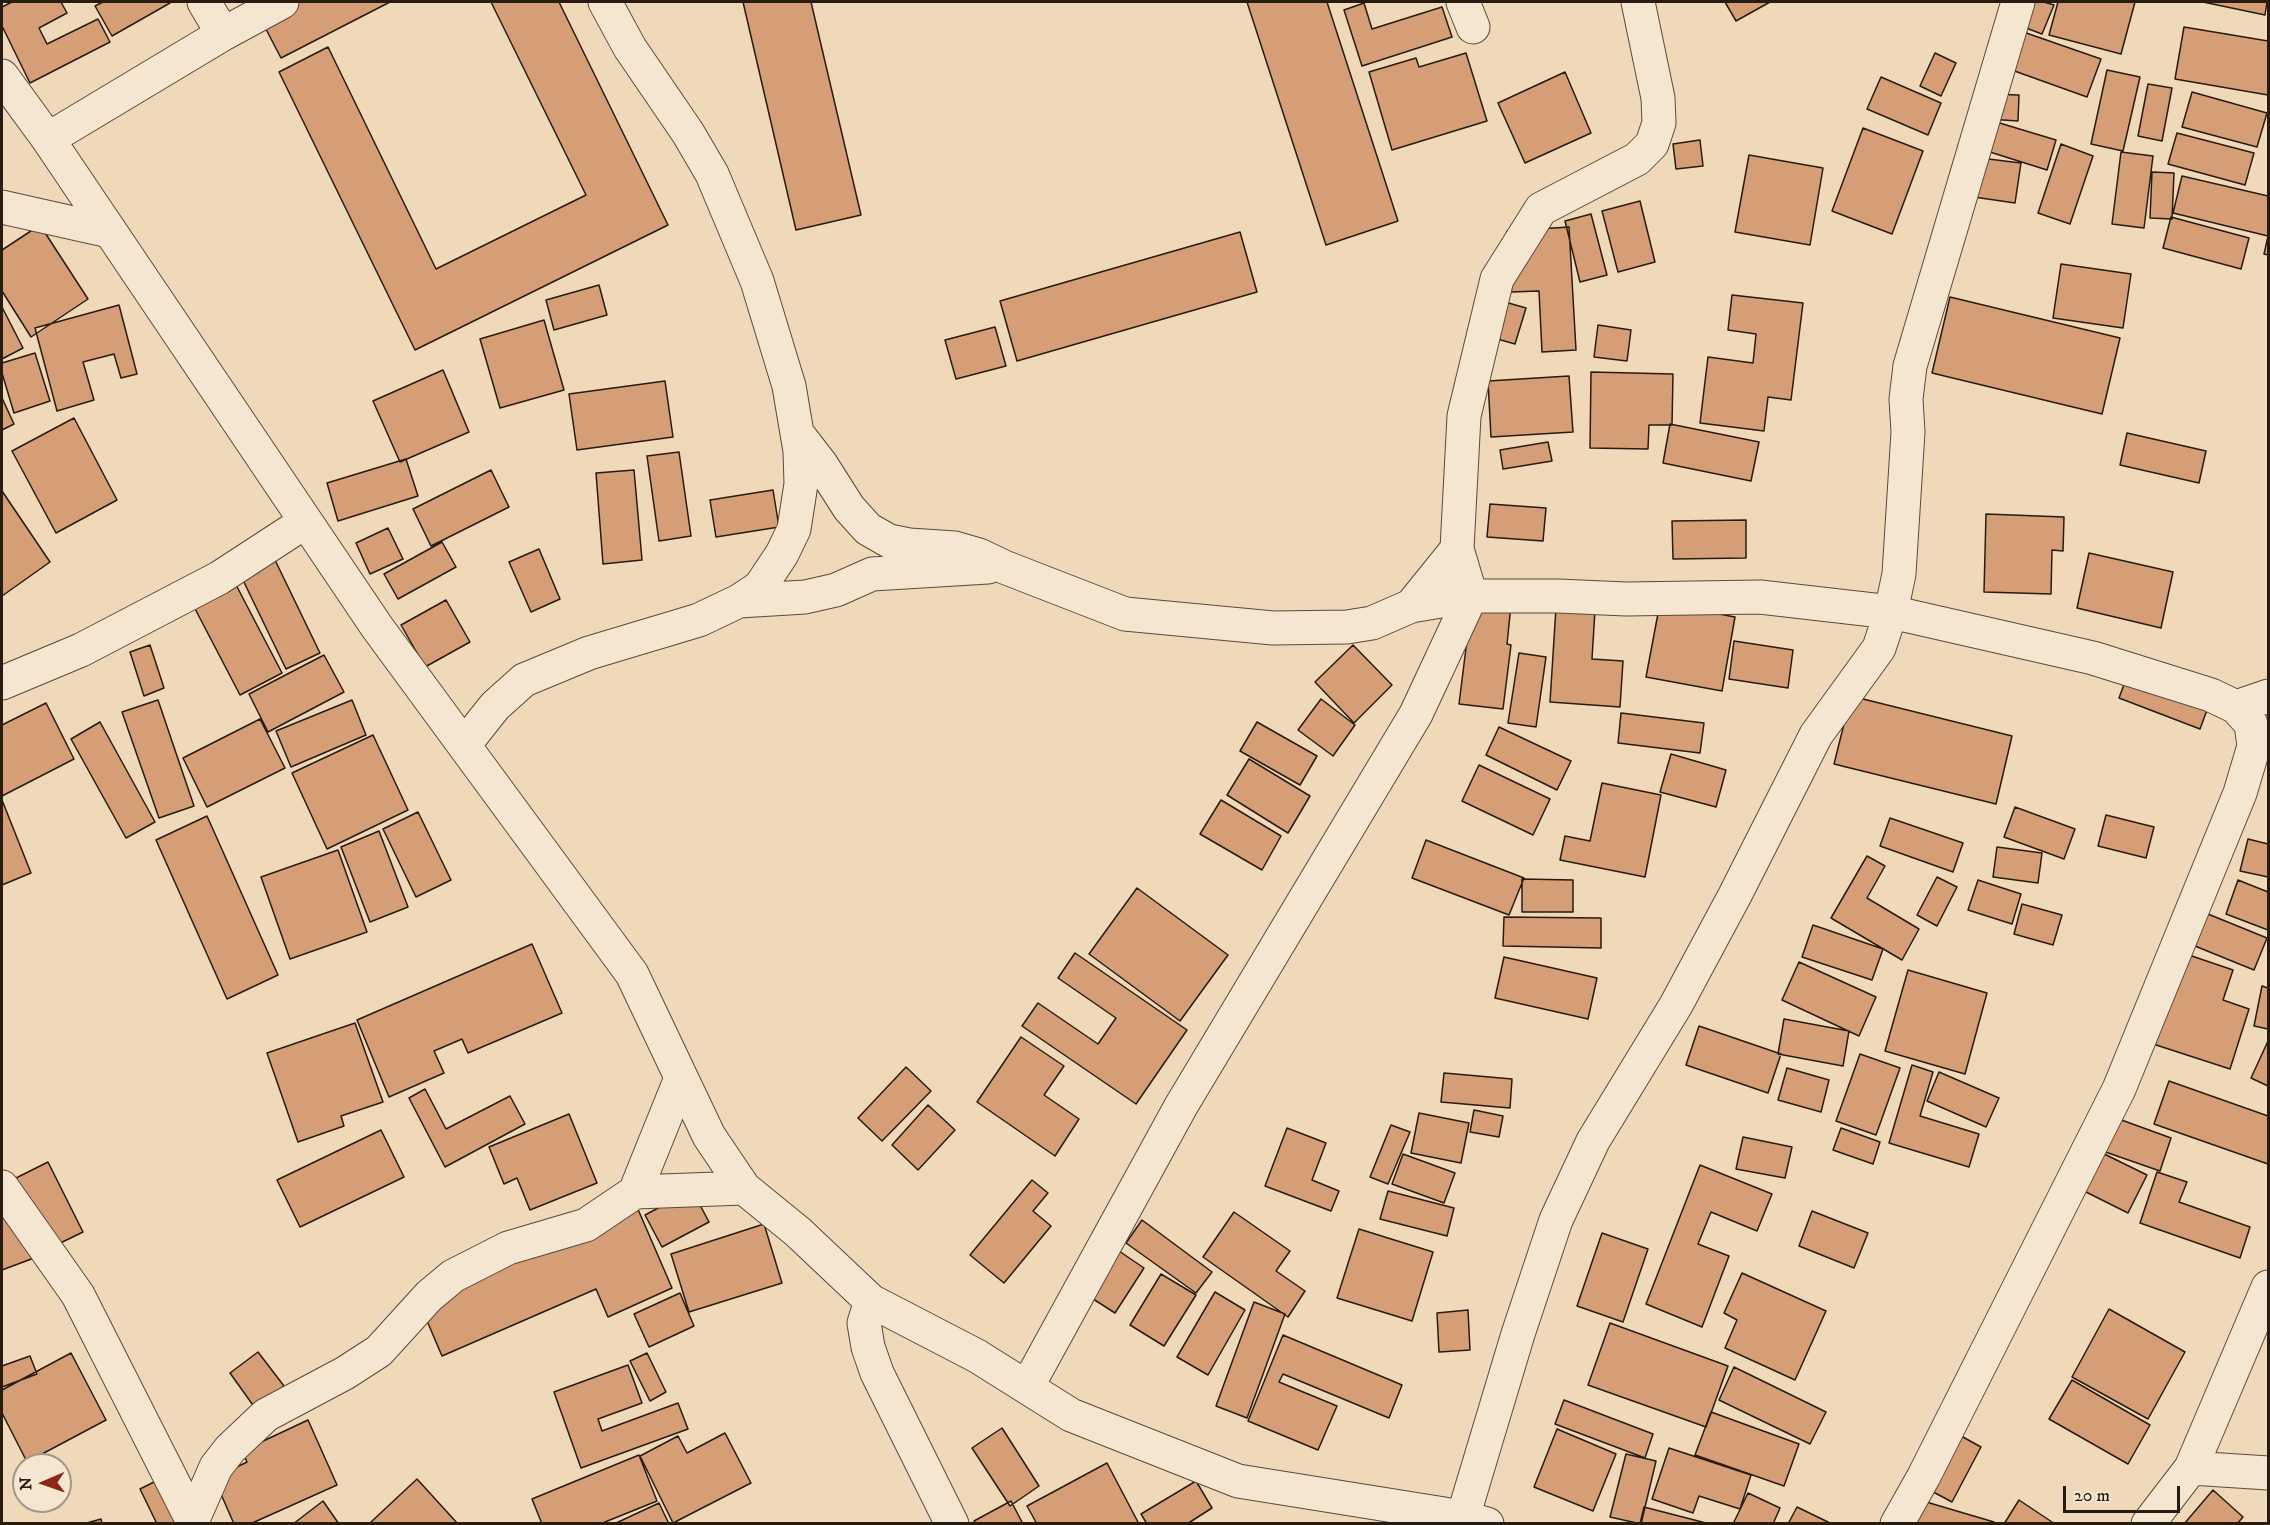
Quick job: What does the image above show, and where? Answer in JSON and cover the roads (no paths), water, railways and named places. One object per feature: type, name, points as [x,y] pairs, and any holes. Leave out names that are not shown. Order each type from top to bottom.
[{"type":"street","points":[[204,2],[223,34]]},
{"type":"street","points":[[48,140],[223,34],[282,2]]},
{"type":"street","points":[[464,746],[495,706],[524,680],[589,653],[699,620],[740,602],[760,587],[782,554],[794,529],[801,484],[797,433],[789,386],[757,281],[712,174],[688,133],[630,48],[605,2]]},
{"type":"street","points":[[1027,1388],[1181,1106],[1416,714],[1471,596],[1457,549],[1464,416],[1497,279],[1541,209],[1637,159],[1652,144],[1659,123],[1658,98],[1638,2]]},
{"type":"street","points":[[2,76],[48,140],[377,627],[632,974],[709,1136],[744,1188],[798,1232],[871,1301],[977,1356],[1071,1416],[1238,1481],[1475,1520],[1518,1334],[1556,1220],[1593,1141],[1676,1005],[1816,735],[1878,648],[1892,612],[1899,563],[1908,432],[1906,399],[1910,366],[2018,2]]},
{"type":"street","points":[[2,207],[109,231]]},
{"type":"street","points":[[797,433],[821,464],[849,508],[868,529],[889,541],[909,545],[955,548],[979,555],[1125,614],[1273,628],[1347,627],[1372,623],[1411,606],[1471,596],[1626,599],[1760,597],[1892,612],[2093,658],[2211,695],[2236,707],[2251,724],[2254,746],[2243,783],[2123,1078],[1924,1476],[1897,1524]]},
{"type":"street","points":[[2,683],[81,650],[219,578],[305,522]]},
{"type":"street","points":[[1411,606],[1457,549]]},
{"type":"street","points":[[740,602],[805,597],[836,590],[872,574],[1004,567]]},
{"type":"street","points":[[2236,707],[2268,696]]},
{"type":"street","points":[[635,1192],[681,1078]]},
{"type":"street","points":[[2,1187],[78,1294],[192,1522]]},
{"type":"street","points":[[192,1522],[216,1467],[230,1449],[266,1415],[345,1373],[379,1351],[429,1296],[453,1276],[508,1248],[586,1225],[635,1192],[744,1188]]},
{"type":"street","points":[[2148,1524],[2191,1468],[2268,1287]]},
{"type":"street","points":[[871,1301],[864,1323],[877,1373],[952,1524]]},
{"type":"street","points":[[2191,1468],[2268,1473]]}]
